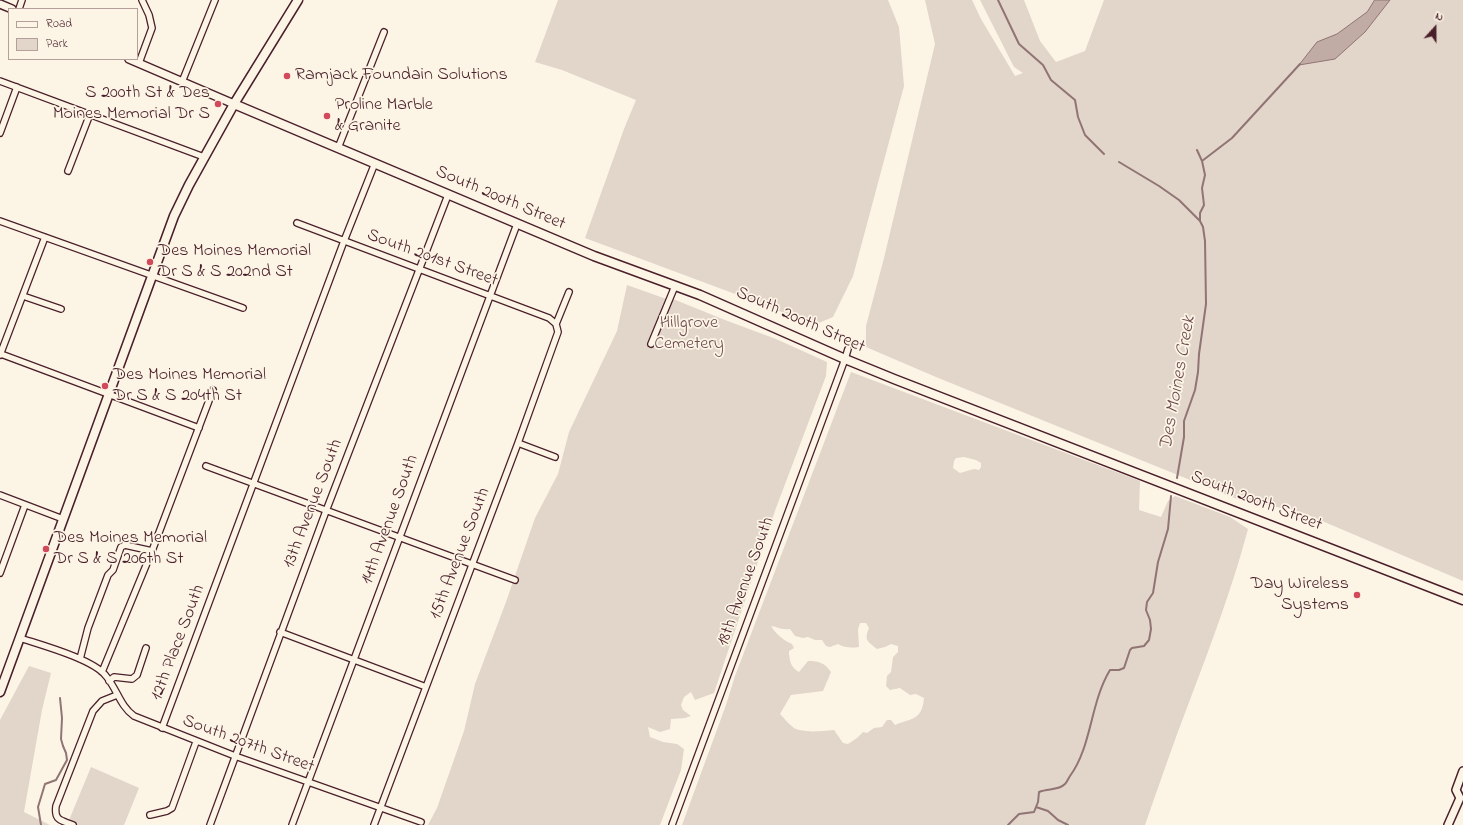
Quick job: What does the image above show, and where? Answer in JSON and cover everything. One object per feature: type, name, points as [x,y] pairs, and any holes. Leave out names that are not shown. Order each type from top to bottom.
[{"type":"main road","points":[[0,692],[181,200],[234,104],[298,0]]},
{"type":"main road","name":"South 200th Street","points":[[234,104],[613,264],[739,311],[845,359],[1463,600]]},
{"type":"street","points":[[139,63],[152,28],[149,15],[142,0]]},
{"type":"street","points":[[182,82],[215,0]]},
{"type":"street","points":[[0,4],[10,8]]},
{"type":"street","points":[[338,148],[384,32]]},
{"type":"street","name":"South 200th Street","points":[[132,60],[234,104]]},
{"type":"street","points":[[0,81],[204,157]]},
{"type":"street","points":[[0,133],[17,87]]},
{"type":"street","points":[[68,171],[90,114]]},
{"type":"street","name":"12th Place South","points":[[162,728],[344,241],[375,164]]},
{"type":"street","name":"13th Avenue South","points":[[210,825],[280,632],[418,269],[448,195]]},
{"type":"street","points":[[0,221],[243,308]]},
{"type":"street","name":"South 201st Street","points":[[297,224],[549,318],[556,324]]},
{"type":"street","name":"14th Avenue South","points":[[292,825],[517,224]]},
{"type":"street","points":[[45,237],[0,355],[199,428]]},
{"type":"street","points":[[652,344],[675,286]]},
{"type":"street","name":"15th Avenue South","points":[[374,825],[518,443],[558,332],[556,324],[569,292]]},
{"type":"street","points":[[23,296],[61,309]]},
{"type":"street","name":"18th Avenue South","points":[[672,825],[848,349]]},
{"type":"street","points":[[102,672],[152,551],[213,390]]},
{"type":"street","points":[[518,443],[555,457]]},
{"type":"street","points":[[206,466],[515,580]]},
{"type":"street","points":[[0,495],[63,519]]},
{"type":"street","points":[[0,574],[25,504]]},
{"type":"street","points":[[80,659],[88,628],[96,606],[108,575],[113,570],[121,547],[125,545],[152,551]]},
{"type":"street","points":[[280,632],[426,687]]},
{"type":"street","name":"South 207th Street","points":[[20,638],[80,659],[102,672],[129,712],[134,716],[196,742],[421,822]]},
{"type":"street","points":[[109,681],[114,677],[132,679],[137,675],[146,648]]},
{"type":"street","points":[[73,825],[58,819],[56,816],[56,806],[93,711],[102,701],[117,695]]},
{"type":"street","points":[[150,815],[167,811],[172,808],[196,742]]},
{"type":"street","points":[[1448,825],[1461,797],[1456,790],[1463,771]]},
{"type":"green space","points":[[558,0],[888,0],[899,27],[904,86],[853,276],[833,317],[814,325],[585,238],[624,129],[636,100],[562,70],[535,62]]},
{"type":"green space","points":[[925,0],[972,0],[981,19],[1015,76],[1023,73],[1014,67],[980,0],[1024,0],[1040,41],[1056,62],[1085,51],[1104,0],[1463,0],[1463,581],[1301,512],[1237,499],[936,377],[866,347],[866,326],[884,258],[935,44]]},
{"type":"green space","name":"Hillgrove Cemetery","points":[[627,285],[672,301],[673,299],[776,339],[827,362],[826,376],[776,508],[714,693],[695,700],[691,692],[684,697],[681,705],[683,710],[691,716],[671,719],[670,729],[660,732],[648,727],[650,737],[663,742],[677,744],[684,749],[681,770],[660,825],[428,825],[437,808],[464,731],[475,684],[506,602],[535,518],[558,474],[569,432],[617,331]]},
{"type":"green space","points":[[851,372],[1140,481],[1139,510],[1161,517],[1168,501],[1175,496],[1230,517],[1248,529],[1220,618],[1145,825],[682,825],[726,705],[735,676]],"holes":[[[964,457],[981,463],[979,470],[974,469],[960,473],[953,468],[956,458]],[[860,623],[866,623],[869,628],[867,640],[877,649],[891,644],[898,646],[898,652],[893,657],[891,672],[887,676],[886,686],[890,690],[900,688],[910,695],[916,694],[924,698],[921,711],[915,718],[895,725],[891,720],[887,720],[882,727],[874,728],[867,733],[863,732],[848,744],[843,743],[834,730],[810,731],[794,728],[780,714],[791,695],[823,691],[831,672],[826,666],[819,662],[812,661],[808,661],[799,672],[796,670],[792,666],[789,658],[789,651],[794,648],[792,644],[775,632],[771,626],[782,629],[790,629],[795,636],[822,640],[826,646],[830,647],[838,644],[853,648],[859,647],[858,629]]]},
{"type":"green space","points":[[29,666],[51,673],[42,710],[24,812],[50,825],[0,825],[0,720]]},
{"type":"green space","points":[[91,767],[139,788],[124,825],[67,825]]},
{"type":"shaded area","points":[[1375,0],[1390,0],[1365,32],[1335,59],[1299,65],[1317,42],[1337,34],[1367,12]]},
{"type":"waterway","name":"Des Moines Creek","points":[[998,0],[1019,44],[1043,65],[1051,80],[1075,100],[1078,117],[1085,135],[1104,154]]},
{"type":"waterway","name":"Des Moines Creek","points":[[1202,161],[1232,138],[1300,64]]},
{"type":"waterway","name":"Des Moines Creek","points":[[1177,478],[1184,437],[1184,421],[1195,390],[1206,304],[1205,241],[1203,227],[1200,221],[1200,213],[1204,205],[1202,188],[1205,175],[1202,161],[1197,150]]},
{"type":"waterway","name":"Des Moines Creek","points":[[1119,162],[1179,200],[1200,221]]},
{"type":"waterway","name":"Des Moines Creek","points":[[1008,825],[1019,814],[1034,812],[1038,802],[1039,792],[1056,789],[1066,783],[1083,751],[1098,696],[1110,670],[1119,670],[1124,668],[1130,650],[1132,648],[1144,646],[1149,640],[1151,629],[1150,620],[1146,610],[1147,602],[1153,593],[1158,562],[1168,529],[1171,496]]},
{"type":"waterway","points":[[41,825],[38,807],[45,784],[56,780],[67,760],[61,739],[62,718],[60,698]]},
{"type":"waterway","name":"Des Moines Creek","points":[[1036,807],[1048,811],[1058,820],[1068,825]]},
{"type":"place","name":"Ramjack Foundain Solutions","points":[[287,76]]},
{"type":"place","name":"S 200th St & Des Moines Memorial Dr S","points":[[218,104]]},
{"type":"place","name":"Proline Marble & Granite","points":[[327,116]]},
{"type":"place","name":"Des Moines Memorial Dr S & S 202nd St","points":[[150,262]]},
{"type":"place","name":"Des Moines Memorial Dr S & S 204th St","points":[[105,386]]},
{"type":"place","name":"Des Moines Memorial Dr S & S 206th St","points":[[46,549]]},
{"type":"place","name":"Day Wireless Systems","points":[[1357,595]]}]
